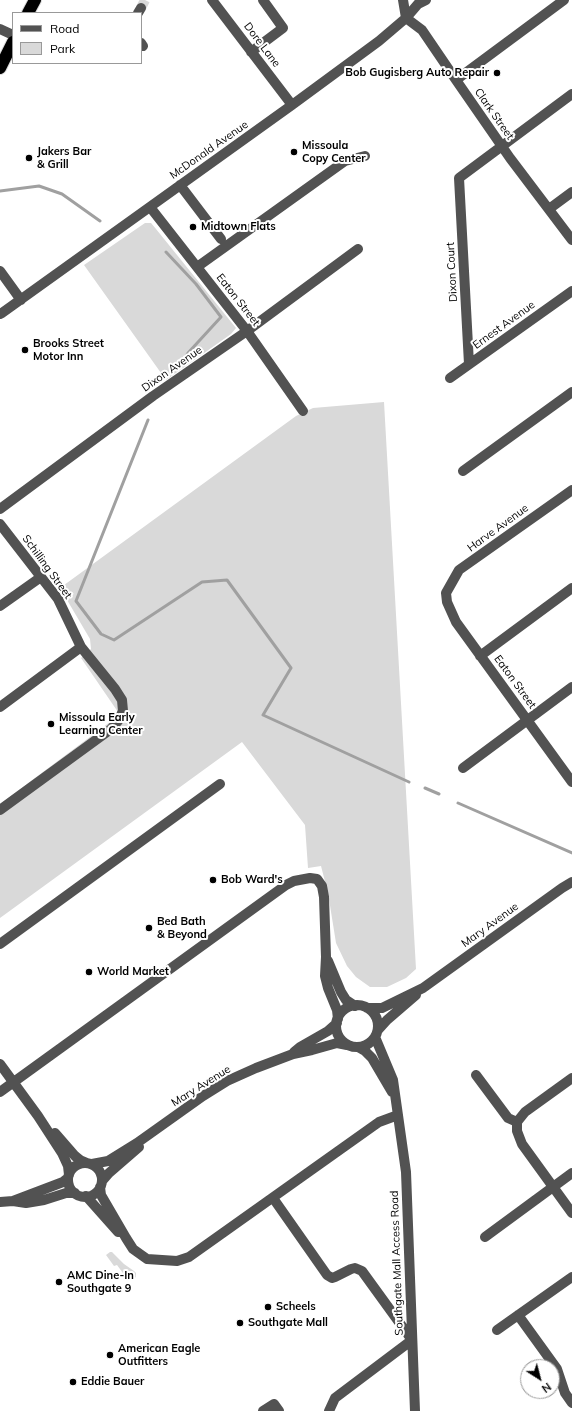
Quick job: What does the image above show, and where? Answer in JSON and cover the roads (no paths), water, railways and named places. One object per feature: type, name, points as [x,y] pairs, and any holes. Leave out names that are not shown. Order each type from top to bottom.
[{"type":"highway","points":[[29,12],[35,0]]},
{"type":"highway","points":[[0,68],[12,44]]},
{"type":"street","name":"Dore Lane","points":[[212,0],[292,105]]},
{"type":"street","points":[[252,52],[283,28],[262,0]]},
{"type":"street","points":[[403,0],[406,18]]},
{"type":"street","name":"McDonald Avenue","points":[[0,314],[379,41],[406,18],[418,4],[426,0]]},
{"type":"street","points":[[456,80],[564,0]]},
{"type":"street","name":"Clark Street","points":[[406,18],[422,30],[502,145],[572,240]]},
{"type":"street","points":[[0,28],[12,34]]},
{"type":"street","points":[[502,145],[572,94]]},
{"type":"street","name":"Dixon Court","points":[[470,364],[459,178],[502,145]]},
{"type":"street","points":[[197,267],[346,161],[365,156]]},
{"type":"street","points":[[180,185],[221,239]]},
{"type":"street","points":[[549,209],[572,192]]},
{"type":"street","name":"Eaton Street","points":[[150,207],[247,330],[303,411]]},
{"type":"street","name":"Dixon Avenue","points":[[0,508],[358,249]]},
{"type":"street","points":[[0,271],[21,300]]},
{"type":"street","name":"Ernest Avenue","points":[[450,378],[572,291]]},
{"type":"street","points":[[463,471],[572,392]]},
{"type":"street","name":"Harve Avenue","points":[[446,593],[459,570],[572,490]]},
{"type":"street","name":"Schilling Street","points":[[0,524],[58,600],[81,647],[122,700],[123,711],[118,721],[111,729],[0,810]]},
{"type":"street","points":[[0,606],[41,577]]},
{"type":"street","points":[[480,656],[572,588]]},
{"type":"street","name":"Eaton Street","points":[[446,593],[447,602],[456,622],[572,782]]},
{"type":"street","points":[[0,707],[81,647]]},
{"type":"street","points":[[463,768],[572,687]]},
{"type":"street","points":[[0,944],[220,784]]},
{"type":"street","points":[[0,1092],[286,885],[294,881],[310,878],[317,879],[322,886],[324,897],[326,957],[325,976],[329,992],[337,1010],[337,1021],[337,1030],[339,1035],[352,1046],[365,1046],[371,1042],[377,1033],[376,1017],[367,1008],[361,1006],[355,1006],[344,1010],[337,1021]]},
{"type":"street","name":"Mary Avenue","points":[[377,1033],[387,1020],[423,988],[572,882]]},
{"type":"street","points":[[326,957],[341,992],[346,1000],[355,1006]]},
{"type":"street","name":"Mary Avenue","points":[[367,1008],[382,1008],[423,988]]},
{"type":"street","name":"Mary Avenue","points":[[89,1164],[108,1161],[154,1132],[203,1096],[227,1081],[288,1055],[328,1031],[337,1021]]},
{"type":"street","name":"Southgate Mall Access Road","points":[[377,1033],[393,1080],[406,1172],[415,1411]]},
{"type":"street","name":"Mary Avenue","points":[[288,1055],[336,1043],[352,1046]]},
{"type":"street","name":"Southgate Mall Access Road","points":[[352,1046],[365,1051],[377,1064],[391,1090],[396,1102],[398,1114]]},
{"type":"street","points":[[0,1064],[38,1116],[64,1156],[68,1166],[69,1184],[75,1193]]},
{"type":"street","points":[[476,1075],[508,1118],[517,1127],[522,1144],[572,1213]]},
{"type":"street","points":[[517,1127],[525,1112],[572,1078]]},
{"type":"street","points":[[38,1116],[50,1127],[75,1156],[100,1171],[102,1195],[126,1238],[134,1249],[147,1259],[176,1261],[189,1257],[379,1122],[398,1114]]},
{"type":"street","name":"Mary Avenue","points":[[101,1184],[109,1173],[133,1153],[154,1132]]},
{"type":"street","points":[[13,1201],[53,1186],[69,1177],[73,1168],[77,1165],[89,1164]]},
{"type":"street","points":[[485,1237],[572,1173]]},
{"type":"street","points":[[0,1202],[13,1201],[26,1203],[44,1200],[66,1193],[75,1193],[86,1196],[92,1195],[101,1184]]},
{"type":"street","points":[[86,1196],[116,1230],[126,1238]]},
{"type":"street","points":[[273,1198],[327,1275],[332,1278],[348,1269],[355,1268],[362,1271],[412,1340],[335,1398],[329,1411]]},
{"type":"street","points":[[497,1330],[572,1278]]},
{"type":"street","points":[[518,1315],[557,1369],[565,1393],[572,1403]]},
{"type":"street","points":[[263,1411],[274,1404],[279,1411]]},
{"type":"waterway","points":[[0,191],[39,186],[62,194],[100,221]]},
{"type":"waterway","points":[[166,252],[196,284],[221,317],[188,353],[178,369]]},
{"type":"waterway","points":[[148,420],[76,601],[101,634],[114,640],[202,582],[227,580],[291,668],[263,715],[409,782]]},
{"type":"waterway","points":[[425,788],[439,794]]},
{"type":"waterway","points":[[458,803],[572,853]]},
{"type":"tunnel","points":[[141,8],[145,0]]},
{"type":"place","name":"Bob Gugisberg Auto Repair","points":[[497,73]]},
{"type":"place","name":"Missoula Copy Center","points":[[294,152]]},
{"type":"place","name":"Jakers Bar & Grill","points":[[29,158]]},
{"type":"place","name":"Midtown Flats","points":[[193,227]]},
{"type":"place","name":"Brooks Street Motor Inn","points":[[25,350]]},
{"type":"place","name":"Missoula Early Learning Center","points":[[51,724]]},
{"type":"place","name":"Bob Ward's","points":[[213,880]]},
{"type":"place","name":"Bed Bath & Beyond","points":[[149,928]]},
{"type":"place","name":"World Market","points":[[89,972]]},
{"type":"place","name":"AMC Dine-In Southgate 9","points":[[59,1282]]},
{"type":"place","name":"Scheels","points":[[268,1307]]},
{"type":"place","name":"Southgate Mall","points":[[240,1323]]},
{"type":"place","name":"American Eagle Outfitters","points":[[110,1355]]},
{"type":"place","name":"Eddie Bauer","points":[[73,1382]]}]
